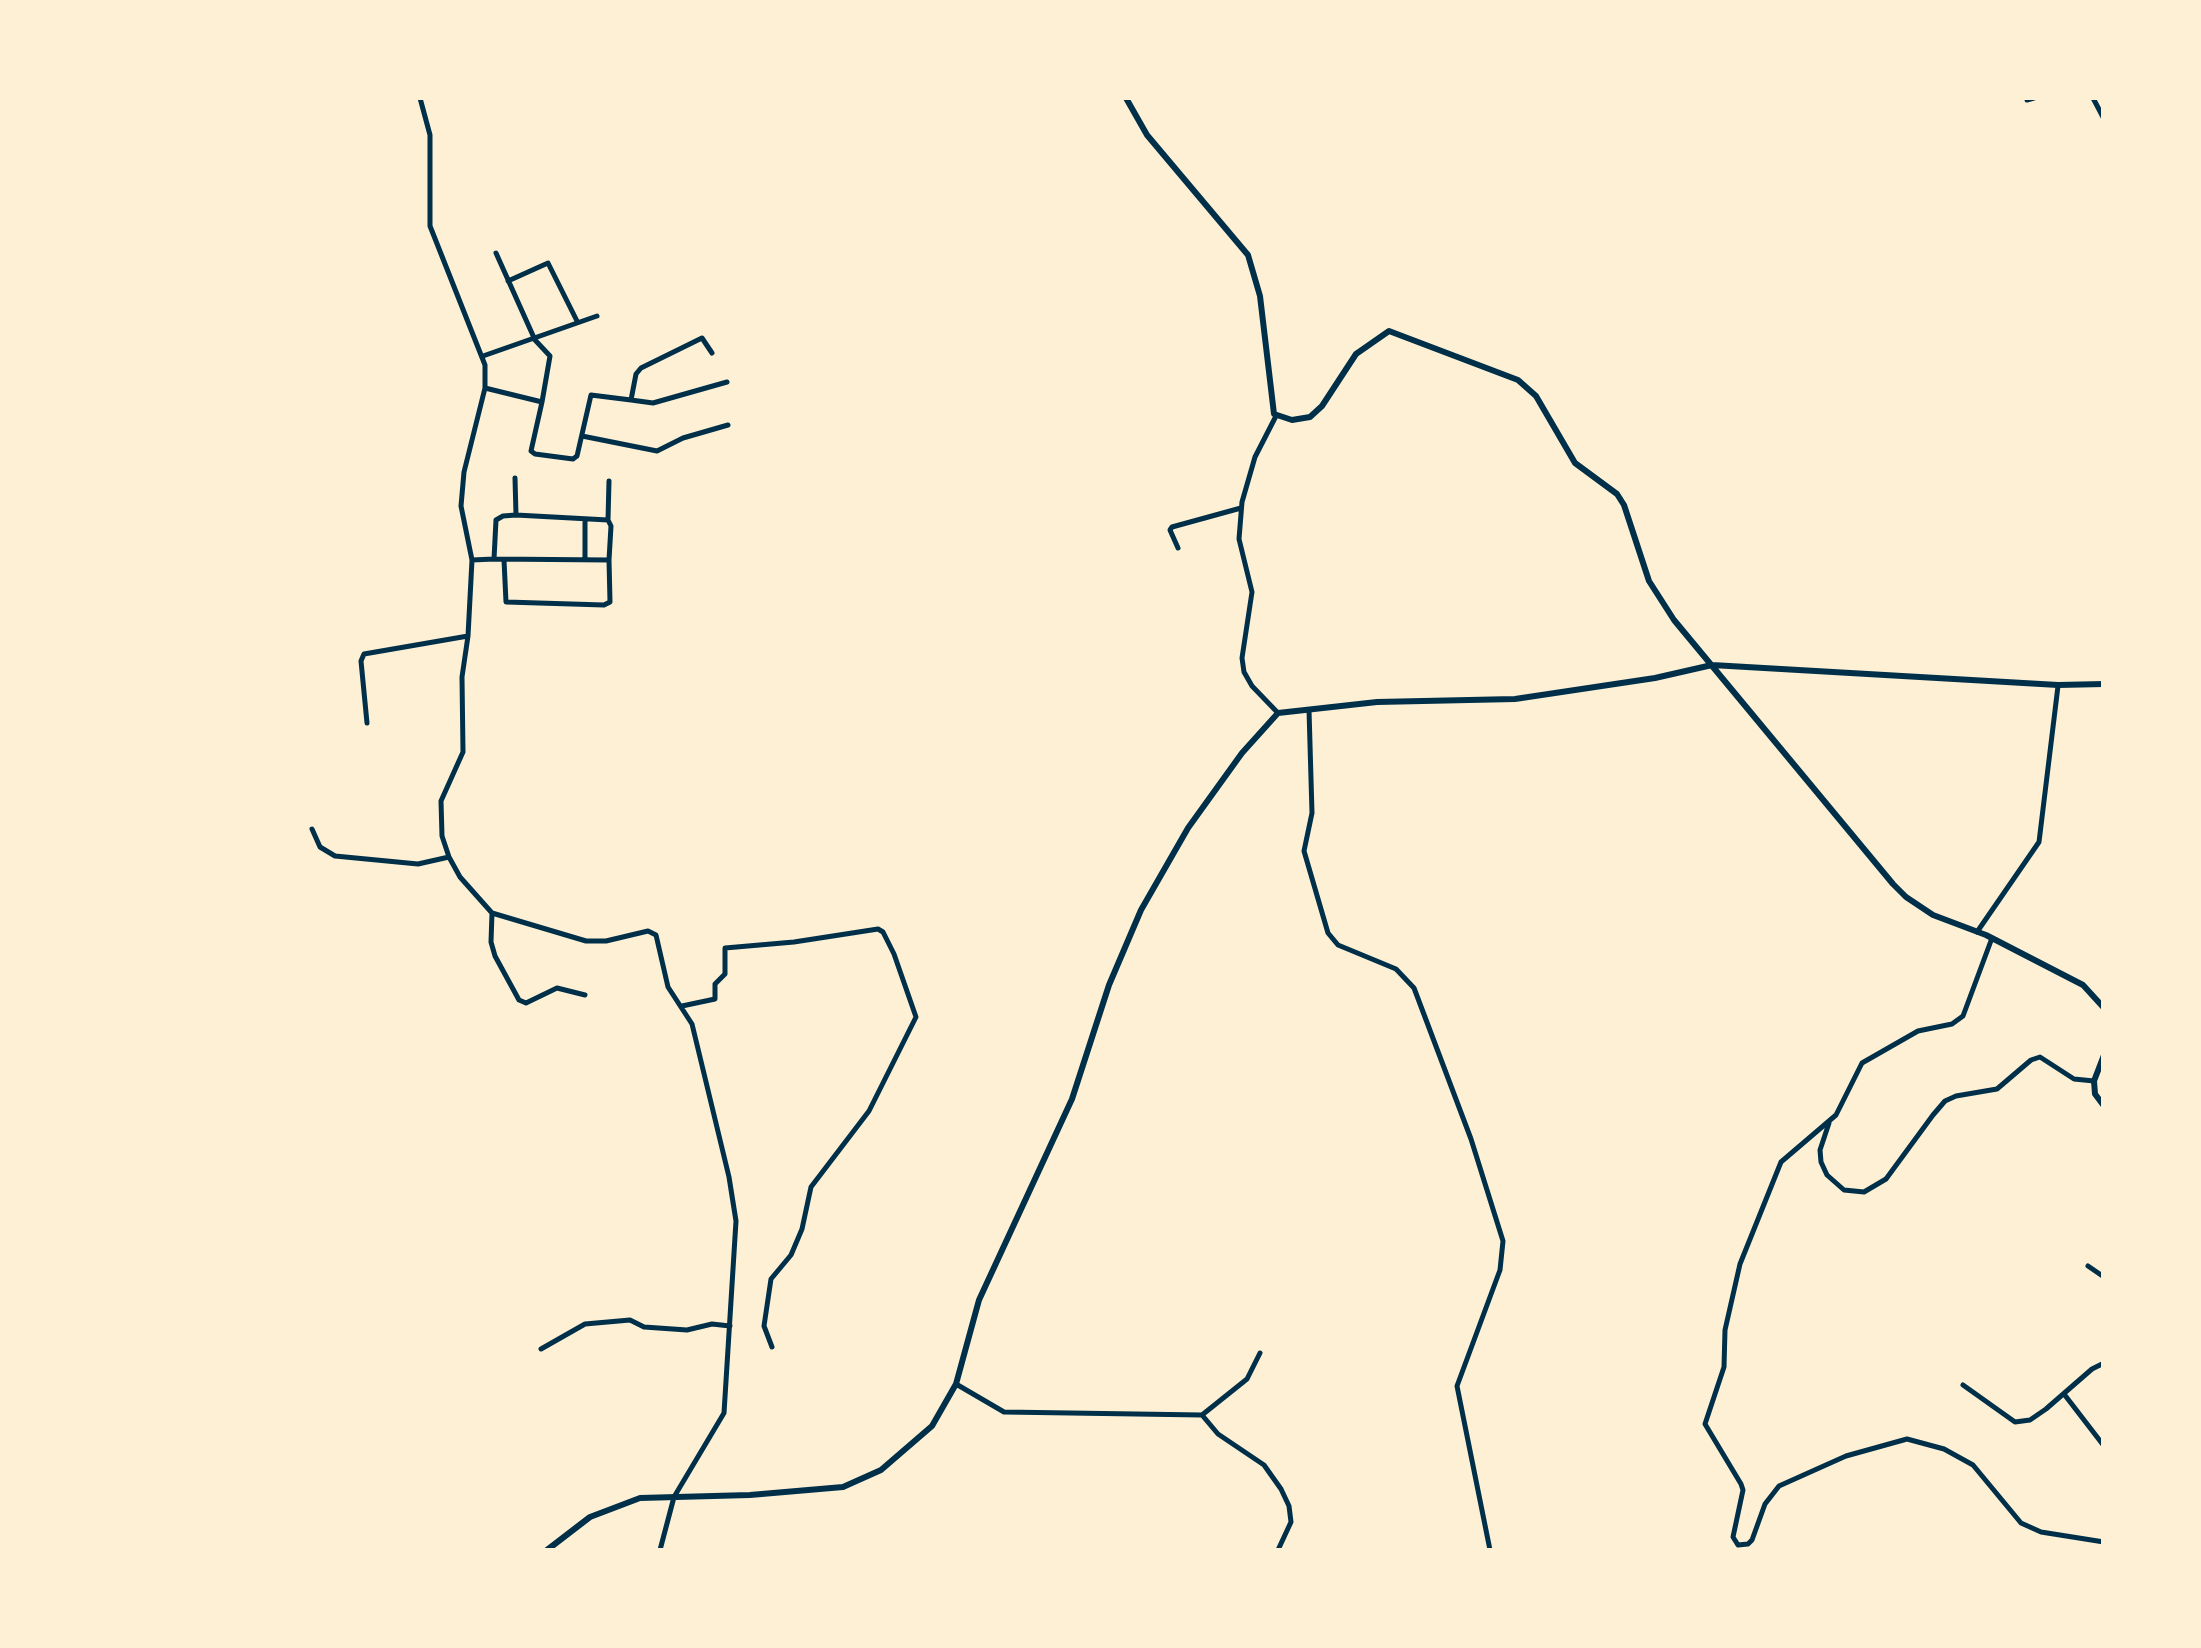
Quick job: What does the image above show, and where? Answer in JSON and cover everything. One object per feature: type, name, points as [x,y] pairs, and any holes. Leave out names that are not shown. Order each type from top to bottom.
[{"type":"street","points":[[420,98],[430,135],[430,226],[483,356],[485,388],[464,472],[461,506],[472,560],[462,677],[462,752],[440,807],[442,836],[460,876],[492,913],[586,941],[652,932],[658,938],[668,987],[691,1019],[704,1062],[736,1221],[724,1413],[674,1498],[660,1550]]},
{"type":"street","points":[[1126,98],[1148,135],[1248,255],[1260,296],[1270,400],[1276,416],[1255,457],[1242,508],[1239,538],[1252,592],[1242,666],[1247,680],[1278,713]]},
{"type":"street","points":[[2093,98],[2104,119]]},
{"type":"street","points":[[496,253],[535,340],[550,356],[530,448],[535,454],[575,458],[591,395],[650,404],[727,382]]},
{"type":"street","points":[[508,282],[548,263],[577,321]]},
{"type":"street","points":[[483,356],[597,316]]},
{"type":"street","points":[[1276,416],[1302,420],[1310,417],[1322,406],[1356,354],[1389,331],[1518,380],[1536,396],[1575,463],[1618,494],[1649,581],[1674,620],[1906,897],[1933,915],[1992,938],[2084,985],[2104,1008]]},
{"type":"street","points":[[632,400],[636,374],[641,368],[702,338],[712,353]]},
{"type":"street","points":[[485,388],[542,402]]},
{"type":"street","points":[[582,436],[657,450],[728,425]]},
{"type":"street","points":[[515,478],[516,516]]},
{"type":"street","points":[[504,560],[506,602],[604,605],[611,598],[609,480]]},
{"type":"street","points":[[1178,548],[1172,527],[1242,508]]},
{"type":"street","points":[[494,559],[496,520],[503,516],[608,520]]},
{"type":"street","points":[[584,519],[585,560]]},
{"type":"street","points":[[472,560],[609,560]]},
{"type":"street","points":[[367,723],[361,661],[364,654],[468,636]]},
{"type":"street","points":[[546,1550],[590,1517],[640,1498],[843,1488],[908,1451],[932,1426],[956,1384],[979,1300],[1072,1099],[1109,985],[1141,910],[1188,828],[1242,753],[1278,713],[1377,702],[1515,699],[1655,678],[1712,665],[2058,686],[2104,684]]},
{"type":"street","points":[[1977,932],[2034,852],[2041,835],[2058,686]]},
{"type":"street","points":[[1309,707],[1312,813],[1304,851],[1318,908],[1334,942],[1396,968],[1414,988],[1471,1140],[1503,1241],[1500,1270],[1457,1386],[1490,1550]]},
{"type":"street","points":[[312,829],[320,847],[335,856],[418,864],[449,857]]},
{"type":"street","points":[[492,913],[490,942],[494,956],[522,1002],[557,988],[585,996]]},
{"type":"street","points":[[682,1006],[715,999],[715,984],[725,974],[723,948],[878,929],[884,932],[894,954],[916,1017],[869,1110],[811,1187],[802,1229],[791,1255],[770,1280],[764,1326],[772,1347]]},
{"type":"street","points":[[1992,938],[1963,1016],[1952,1024],[1918,1031],[1862,1063],[1836,1115],[1781,1162],[1740,1264],[1725,1330],[1724,1367],[1705,1424],[1742,1484],[1735,1542],[1743,1546],[1752,1540],[1764,1504],[1780,1486],[1846,1456],[1907,1440],[1944,1449],[1973,1465],[2022,1522],[2041,1532],[2104,1542]]},
{"type":"street","points":[[2104,1056],[2094,1080],[2095,1094],[2104,1106]]},
{"type":"street","points":[[1830,1122],[1820,1150],[1821,1162],[1844,1190],[1864,1192],[1886,1179],[1945,1101],[1997,1089],[2040,1057],[2074,1079],[2094,1080]]},
{"type":"street","points":[[2088,1266],[2104,1277]]},
{"type":"street","points":[[541,1349],[579,1326],[592,1324],[630,1320],[644,1327],[687,1330],[712,1324],[730,1326]]},
{"type":"street","points":[[956,1384],[1004,1412],[1202,1416],[1248,1379],[1260,1353]]},
{"type":"street","points":[[1962,1384],[2015,1422],[2030,1420],[2104,1363]]},
{"type":"street","points":[[2064,1394],[2104,1446]]},
{"type":"street","points":[[1202,1416],[1218,1434],[1264,1465],[1281,1489],[1291,1522],[1278,1550]]}]
